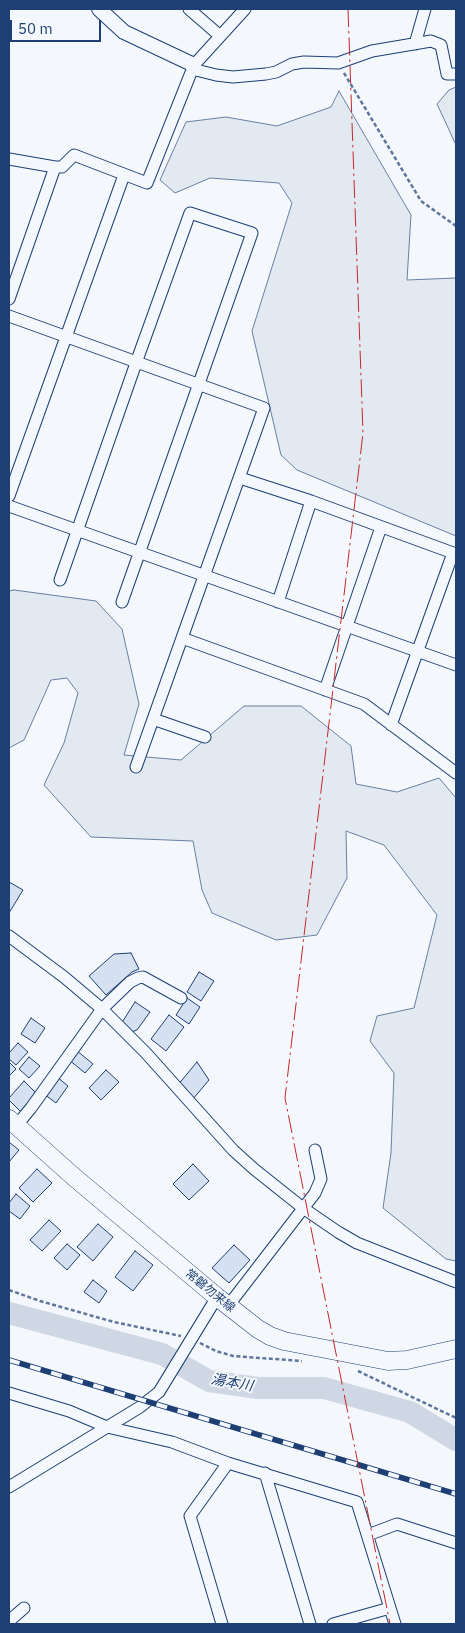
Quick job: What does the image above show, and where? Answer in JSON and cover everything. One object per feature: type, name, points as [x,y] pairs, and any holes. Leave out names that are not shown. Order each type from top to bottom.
[{"type":"main road","name":"常磐勿来線","points":[[12,1122],[74,1177],[222,1301],[270,1336],[294,1343],[388,1361],[407,1360],[456,1350]]},
{"type":"street","points":[[99,9],[124,32],[193,67],[216,75],[234,77],[266,74],[276,72],[292,64],[304,62],[338,63],[372,51],[431,41],[441,45],[447,74],[456,74]]},
{"type":"street","points":[[189,9],[219,35]]},
{"type":"street","points":[[9,159],[62,167],[74,155],[124,176],[147,183],[193,67],[219,35],[245,9]]},
{"type":"street","points":[[415,44],[425,9]]},
{"type":"street","points":[[9,299],[55,167]]},
{"type":"street","points":[[9,496],[124,176]]},
{"type":"street","points":[[60,580],[190,213],[252,234],[122,602]]},
{"type":"street","points":[[9,316],[264,408],[136,767]]},
{"type":"street","points":[[240,478],[310,500],[455,553],[391,725]]},
{"type":"street","points":[[278,602],[310,500]]},
{"type":"street","points":[[9,506],[456,665]]},
{"type":"street","points":[[325,690],[381,527]]},
{"type":"street","points":[[182,638],[364,704],[391,725],[455,768]]},
{"type":"street","points":[[153,719],[205,738]]},
{"type":"street","points":[[9,936],[64,977],[102,1009],[146,1053],[233,1150],[303,1208],[357,1243],[456,1282]]},
{"type":"street","points":[[12,1122],[31,1108],[102,1009],[130,982],[144,977],[181,998]]},
{"type":"street","points":[[9,1487],[108,1427],[159,1392],[191,1339],[315,1193],[321,1179],[315,1150]]},
{"type":"street","points":[[9,1393],[70,1411],[108,1427],[172,1442],[228,1463],[357,1502],[395,1624]]},
{"type":"street","points":[[222,1624],[190,1516],[228,1463]]},
{"type":"street","points":[[265,1473],[310,1624]]},
{"type":"street","points":[[368,1535],[397,1524],[456,1543]]},
{"type":"street","points":[[9,1621],[24,1608]]},
{"type":"street","points":[[334,1624],[390,1608]]},
{"type":"path","points":[[338,63],[421,201],[456,226]]},
{"type":"path","points":[[9,1290],[114,1322],[191,1339],[216,1351],[233,1356],[309,1361]]},
{"type":"path","points":[[357,1370],[456,1418]]},
{"type":"shaded area","points":[[456,87],[456,145],[437,104],[449,90]]},
{"type":"shaded area","points":[[339,91],[411,215],[407,280],[456,278],[456,536],[297,470],[281,455],[252,331],[292,203],[279,183],[210,178],[175,193],[160,180],[186,122],[226,117],[277,126],[331,107]]},
{"type":"shaded area","points":[[14,590],[96,601],[122,629],[139,704],[124,755],[181,760],[244,706],[301,706],[351,746],[356,784],[397,792],[439,778],[456,798],[456,1261],[446,1259],[383,1208],[391,1153],[394,1073],[370,1041],[377,1016],[414,1008],[437,915],[384,845],[346,831],[347,878],[317,935],[276,940],[212,913],[202,890],[193,841],[91,837],[44,785],[64,743],[78,693],[67,678],[51,680],[24,740],[9,748],[9,591]]},
{"type":"building","points":[[9,882],[23,890],[9,913]]},
{"type":"building","points":[[131,953],[139,969],[132,972],[106,995],[89,976],[114,954]]},
{"type":"building","points":[[199,972],[214,981],[201,1001],[187,992]]},
{"type":"building","points":[[187,998],[200,1007],[189,1024],[176,1015]]},
{"type":"building","points":[[135,1002],[150,1012],[137,1030],[129,1033],[121,1024]]},
{"type":"building","points":[[169,1015],[184,1027],[166,1051],[151,1039]]},
{"type":"building","points":[[31,1018],[45,1028],[35,1043],[21,1034]]},
{"type":"building","points":[[18,1043],[28,1052],[16,1065],[9,1059],[9,1053]]},
{"type":"building","points":[[76,1050],[93,1064],[85,1073],[68,1059]]},
{"type":"building","points":[[29,1057],[40,1066],[29,1078],[19,1069]]},
{"type":"building","points":[[9,1062],[16,1069],[9,1076]]},
{"type":"building","points":[[197,1062],[209,1080],[193,1099],[177,1086]]},
{"type":"building","points":[[106,1070],[119,1082],[101,1100],[89,1088]]},
{"type":"building","points":[[57,1077],[68,1086],[56,1103],[44,1094]]},
{"type":"building","points":[[24,1081],[38,1095],[22,1113],[9,1098]]},
{"type":"building","points":[[9,1142],[19,1150],[9,1162]]},
{"type":"building","points":[[193,1164],[209,1181],[189,1200],[173,1184]]},
{"type":"building","points":[[37,1169],[52,1183],[33,1202],[19,1188]]},
{"type":"building","points":[[16,1194],[30,1206],[20,1219],[9,1211],[9,1203]]},
{"type":"building","points":[[49,1220],[61,1231],[42,1251],[30,1240]]},
{"type":"building","points":[[98,1224],[113,1237],[93,1261],[77,1247]]},
{"type":"building","points":[[67,1244],[80,1255],[67,1270],[54,1258]]},
{"type":"building","points":[[234,1245],[250,1260],[229,1283],[212,1268]]},
{"type":"building","points":[[135,1251],[153,1265],[133,1291],[115,1277]]},
{"type":"building","points":[[93,1280],[107,1291],[99,1303],[84,1292]]},
{"type":"waterway","name":"湯本川","points":[[9,1313],[162,1354],[209,1381],[258,1388],[324,1388],[410,1412],[456,1440]]},
{"type":"railway","points":[[9,1360],[456,1494]]},
{"type":"power","points":[[348,9],[363,433],[285,1098],[390,1624]]}]
